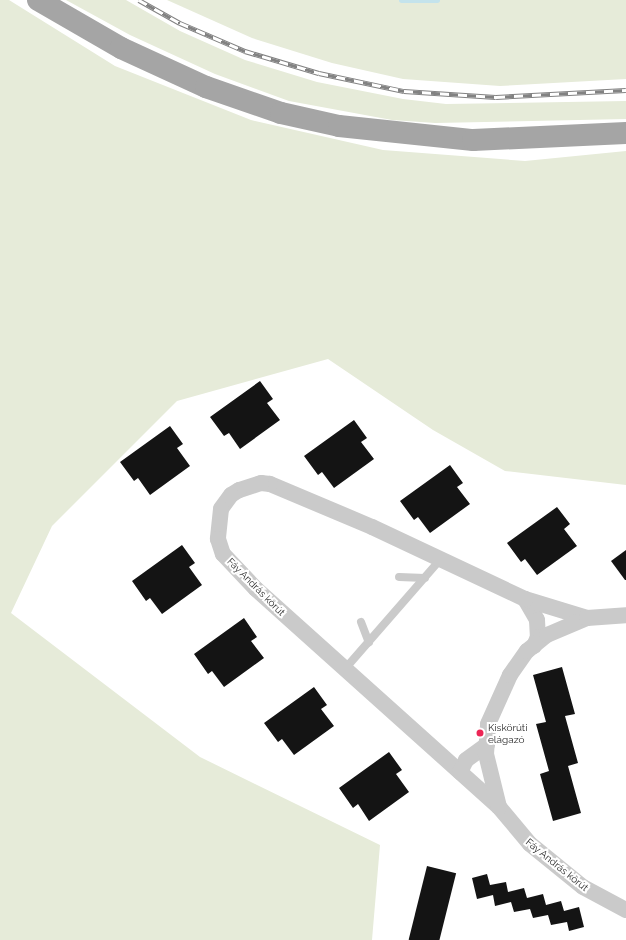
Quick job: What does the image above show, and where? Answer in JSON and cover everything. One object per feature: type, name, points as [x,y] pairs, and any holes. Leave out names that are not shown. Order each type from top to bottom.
[{"type":"main road","points":[[38,0],[121,48],[206,87],[281,113],[339,126],[473,140],[626,133]]},
{"type":"street","name":"Fáy András körút","points":[[587,618],[525,600],[358,520],[270,484],[249,485],[228,498],[218,517],[218,539],[223,554],[256,589],[344,670],[499,807],[515,828],[552,863],[583,887],[626,910]]},
{"type":"street","points":[[525,600],[537,620],[538,637],[534,646]]},
{"type":"street","name":"Fáy András körút","points":[[499,807],[492,783],[487,745],[488,724],[496,701],[510,675],[534,646],[547,635],[587,618],[626,615]]},
{"type":"street","points":[[460,772],[466,760],[487,745]]},
{"type":"lane","points":[[344,670],[440,560]]},
{"type":"lane","points":[[400,577],[425,578]]},
{"type":"lane","points":[[361,622],[369,643]]},
{"type":"green space","points":[[0,0],[9,0],[115,66],[251,120],[383,150],[525,161],[626,151],[626,485],[505,471],[433,430],[328,359],[177,401],[52,526],[11,613],[200,757],[380,845],[372,940],[0,940]]},
{"type":"green space","points":[[66,0],[126,0],[180,31],[245,60],[317,82],[403,99],[446,104],[626,101],[626,119],[435,123],[392,120],[289,101],[215,74],[130,35]]},
{"type":"green space","points":[[167,0],[626,0],[626,79],[500,86],[403,79],[332,63],[252,38]]},
{"type":"building","points":[[260,381],[273,399],[267,403],[280,420],[240,449],[229,433],[224,436],[210,417]]},
{"type":"building","points":[[354,420],[367,438],[361,442],[374,459],[334,488],[322,472],[318,475],[304,456]]},
{"type":"building","points":[[170,426],[183,444],[177,448],[190,466],[150,495],[138,478],[134,481],[120,462]]},
{"type":"building","points":[[450,465],[463,483],[457,487],[470,504],[430,533],[418,517],[414,520],[400,501]]},
{"type":"building","points":[[557,507],[570,524],[564,529],[577,546],[537,575],[525,559],[521,562],[507,543]]},
{"type":"building","points":[[182,545],[195,563],[189,567],[202,585],[162,614],[150,598],[146,601],[132,581]]},
{"type":"building","points":[[626,550],[626,580],[625,580],[611,561]]},
{"type":"building","points":[[244,618],[257,637],[251,641],[264,658],[224,687],[212,671],[208,674],[194,654]]},
{"type":"building","points":[[562,667],[575,714],[565,716],[578,763],[568,766],[581,813],[553,821],[540,774],[549,771],[536,724],[546,722],[533,675]]},
{"type":"building","points":[[314,687],[327,705],[321,709],[334,726],[294,755],[282,739],[278,742],[264,723]]},
{"type":"building","points":[[389,752],[402,770],[396,774],[409,792],[369,821],[358,804],[353,808],[339,788]]},
{"type":"building","points":[[427,866],[456,873],[439,940],[409,940]]},
{"type":"building","points":[[487,874],[490,885],[506,882],[508,892],[524,888],[527,898],[543,894],[546,905],[561,901],[564,911],[579,907],[584,927],[569,931],[567,922],[551,925],[548,915],[533,918],[530,909],[514,912],[511,902],[495,906],[493,895],[477,899],[472,878]]},
{"type":"waterway","points":[[402,0],[437,0]]},
{"type":"railway","points":[[139,0],[180,23],[245,51],[319,73],[404,91],[496,97],[626,90]]},
{"type":"place","name":"Kiskörúti elágazó","points":[[480,733]]}]
